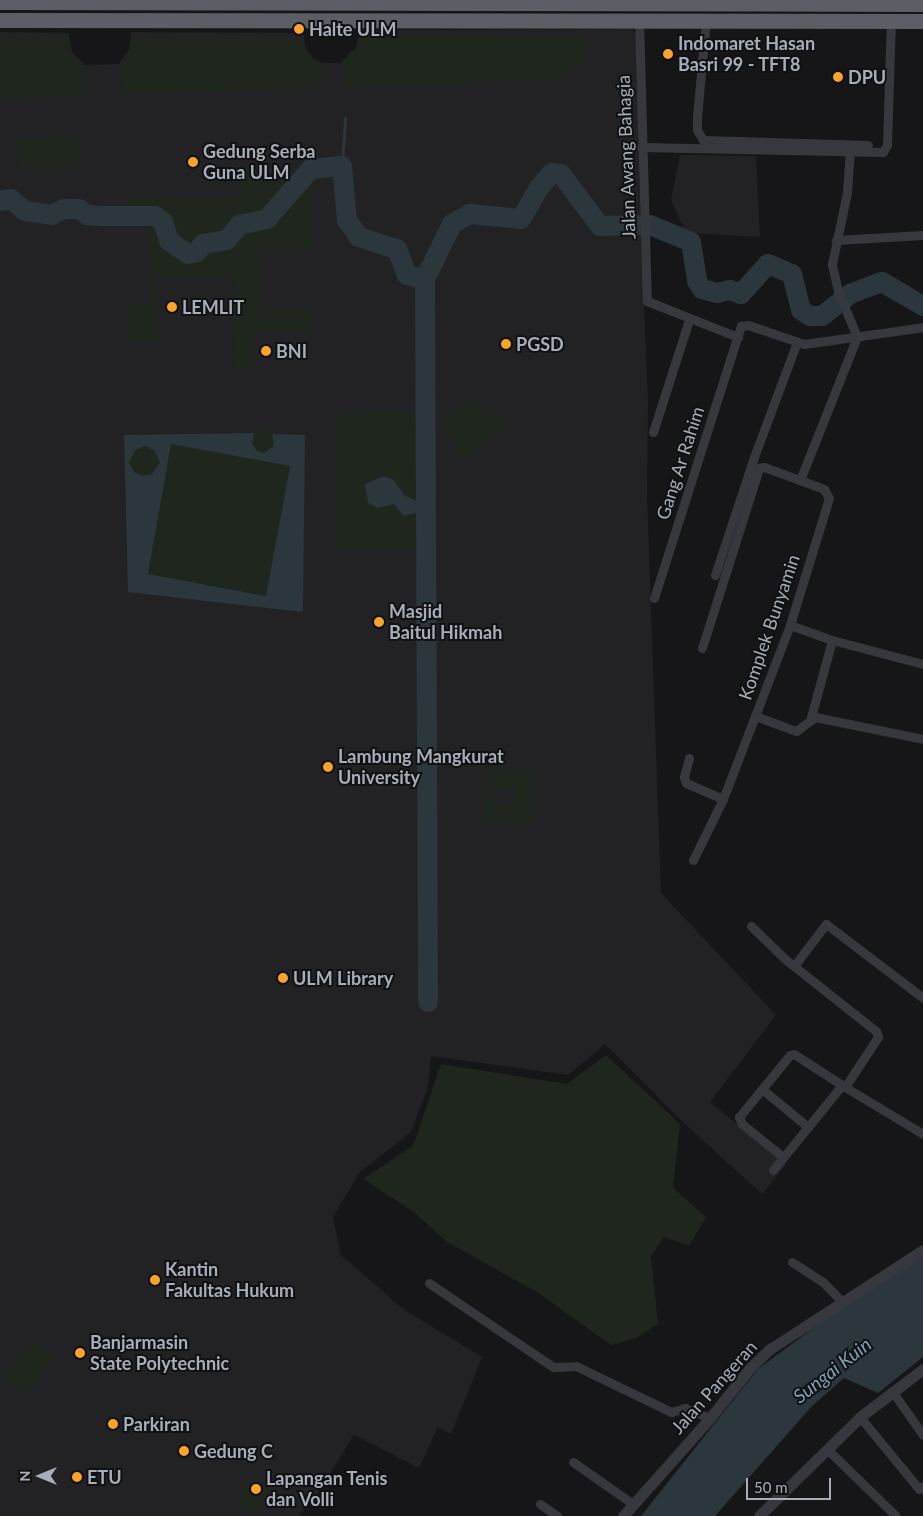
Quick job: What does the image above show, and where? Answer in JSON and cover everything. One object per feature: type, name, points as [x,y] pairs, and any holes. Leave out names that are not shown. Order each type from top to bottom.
[{"type":"highway","points":[[0,2],[632,1],[923,4]]},
{"type":"highway","points":[[803,21],[805,3]]},
{"type":"highway","points":[[0,20],[639,19],[923,21]]},
{"type":"street","name":"Jalan Awang Bahagia","points":[[639,19],[646,294],[651,305],[688,320]]},
{"type":"street","points":[[706,20],[697,117],[697,130],[703,140],[868,145]]},
{"type":"street","points":[[641,147],[881,153],[887,145],[891,21]]},
{"type":"street","points":[[800,480],[857,336],[844,309],[832,264],[847,192],[850,153]]},
{"type":"street","points":[[836,240],[923,235]]},
{"type":"street","points":[[652,432],[688,320],[738,337],[741,326],[748,325],[804,344],[923,327]]},
{"type":"street","name":"Gang Ar Rahim","points":[[654,598],[738,337]]},
{"type":"street","points":[[715,575],[754,457],[797,342]]},
{"type":"street","name":"Komplek Bunyamin","points":[[702,648],[758,468],[764,467],[824,489],[828,498],[790,625],[755,716],[798,732],[811,717]]},
{"type":"street","points":[[790,625],[832,640],[923,664]]},
{"type":"street","points":[[832,640],[811,717],[923,739]]},
{"type":"street","points":[[693,860],[722,799],[755,716]]},
{"type":"street","points":[[689,758],[684,777],[686,783],[722,799]]},
{"type":"street","points":[[794,966],[826,924],[923,998]]},
{"type":"street","points":[[751,926],[794,966],[878,1034],[844,1086],[772,1170]]},
{"type":"street","points":[[782,1157],[740,1121],[762,1089],[792,1054],[923,1134]]},
{"type":"street","points":[[762,1089],[808,1127]]},
{"type":"street","name":"Jalan Pangeran","points":[[623,1516],[710,1418],[750,1368],[770,1349],[923,1250]]},
{"type":"street","points":[[792,1262],[823,1282],[842,1302]]},
{"type":"street","points":[[429,1283],[553,1367],[576,1366],[671,1412],[685,1408],[710,1418]]},
{"type":"street","points":[[759,1516],[860,1417],[923,1369]]},
{"type":"street","points":[[892,1391],[923,1435]]},
{"type":"street","points":[[860,1417],[919,1489],[923,1486]]},
{"type":"street","points":[[827,1449],[896,1516]]},
{"type":"street","points":[[574,1462],[633,1504]]},
{"type":"street","points":[[540,1504],[557,1516]]},
{"type":"shaded area","name":"Lambung Mangkurat University","points":[[632,29],[637,37],[640,211],[648,402],[647,495],[661,893],[776,1015],[710,1102],[786,1164],[762,1194],[685,1124],[605,1044],[568,1075],[431,1056],[428,1087],[411,1132],[359,1173],[333,1217],[341,1255],[403,1309],[482,1357],[451,1434],[438,1427],[419,1468],[354,1435],[320,1490],[298,1516],[0,1516],[0,32],[69,33],[72,52],[85,65],[119,64],[129,49],[131,32],[304,33],[305,47],[313,58],[322,63],[340,63],[356,47],[360,30]]},
{"type":"shaded area","points":[[363,34],[586,36],[586,62],[560,79],[344,87],[344,61],[356,50]]},
{"type":"shaded area","points":[[135,38],[301,38],[308,56],[322,65],[322,89],[122,94],[121,67]]},
{"type":"shaded area","points":[[0,39],[67,39],[70,52],[83,67],[83,97],[0,98]]},
{"type":"shaded area","points":[[79,137],[80,167],[18,170],[17,140]]},
{"type":"shaded area","points":[[269,147],[275,150],[278,156],[275,162],[269,165],[263,162],[260,156],[263,150]]},
{"type":"shaded area","points":[[680,155],[756,156],[760,237],[686,233],[671,200]]},
{"type":"shaded area","points":[[241,168],[313,168],[313,248],[258,249],[258,310],[310,309],[310,332],[254,333],[254,368],[234,368],[233,275],[158,275],[158,341],[128,341],[128,303],[150,303],[149,225],[128,225],[128,198],[241,197]]},
{"type":"shaded area","points":[[473,398],[477,405],[500,413],[510,428],[462,457],[444,427],[448,424],[443,415]]},
{"type":"shaded area","points":[[418,413],[421,548],[336,549],[335,414]]},
{"type":"shaded area","points":[[263,429],[268,430],[274,436],[274,446],[268,452],[263,453],[258,452],[252,446],[251,441],[252,436],[258,430]]},
{"type":"shaded area","points":[[171,443],[290,465],[267,596],[148,574]]},
{"type":"shaded area","points":[[144,446],[155,450],[159,461],[155,472],[144,476],[133,472],[129,461],[133,450]]},
{"type":"shaded area","points":[[485,769],[533,770],[533,822],[484,822]],"holes":[[[498,787],[516,787],[515,805],[497,805]]]},
{"type":"shaded area","points":[[606,1055],[680,1124],[673,1188],[706,1217],[689,1246],[664,1237],[651,1256],[658,1324],[636,1338],[611,1345],[537,1292],[447,1242],[411,1210],[363,1179],[413,1146],[441,1064],[567,1084]]},
{"type":"shaded area","points":[[34,1340],[55,1358],[24,1395],[3,1377]]},
{"type":"shaded area","name":"Lapangan Tenis dan Volli","points":[[256,1478],[275,1499],[250,1511],[237,1499]]},
{"type":"water","points":[[254,433],[252,444],[257,451],[264,453],[274,446],[272,434],[305,435],[303,612],[128,592],[124,435]],"holes":[[[171,444],[290,466],[266,596],[148,574]],[[145,446],[154,450],[160,462],[152,474],[143,476],[134,472],[129,463],[135,450]]]},
{"type":"water","points":[[384,476],[394,480],[404,495],[421,505],[421,512],[403,516],[394,504],[378,508],[368,503],[365,484]]},
{"type":"water","name":"Sungai Kuin","points":[[923,1254],[923,1357],[878,1393],[844,1378],[812,1406],[715,1516],[641,1516],[758,1369],[853,1299]]},
{"type":"waterway","points":[[342,166],[345,118]]},
{"type":"waterway","points":[[0,201],[11,199],[25,211],[52,215],[64,209],[79,209],[87,215],[155,216],[163,222],[169,241],[188,254],[197,252],[203,244],[227,240],[239,225],[267,219],[311,169],[342,166],[347,220],[359,237],[397,249],[407,275],[422,279],[428,273],[452,224],[470,214],[521,219],[538,189],[552,173],[561,174],[600,226],[650,225],[691,242],[697,281],[702,289],[717,293],[730,290],[741,294],[768,264],[792,274],[801,310],[810,316],[822,316],[850,294],[882,282],[923,306]]},
{"type":"waterway","points":[[425,276],[428,1002]]},
{"type":"place","name":"Halte ULM","points":[[299,29]]},
{"type":"place","name":"Indomaret Hasan Basri 99 - TFT8","points":[[668,54]]},
{"type":"place","name":"DPU","points":[[838,77]]},
{"type":"place","name":"Gedung Serba Guna ULM","points":[[193,162]]},
{"type":"place","name":"LEMLIT","points":[[172,307]]},
{"type":"place","name":"PGSD","points":[[506,344]]},
{"type":"place","name":"BNI","points":[[266,351]]},
{"type":"place","name":"Masjid Baitul Hikmah","points":[[379,622]]},
{"type":"place","name":"Lambung Mangkurat University","points":[[328,767]]},
{"type":"place","name":"ULM Library","points":[[283,978]]},
{"type":"place","name":"Kantin Fakultas Hukum","points":[[155,1280]]},
{"type":"place","name":"Banjarmasin State Polytechnic","points":[[80,1353]]},
{"type":"place","name":"Parkiran","points":[[113,1424]]},
{"type":"place","name":"Gedung C","points":[[184,1451]]},
{"type":"place","name":"ETU","points":[[77,1477]]},
{"type":"place","name":"Lapangan Tenis dan Volli","points":[[256,1489]]}]
